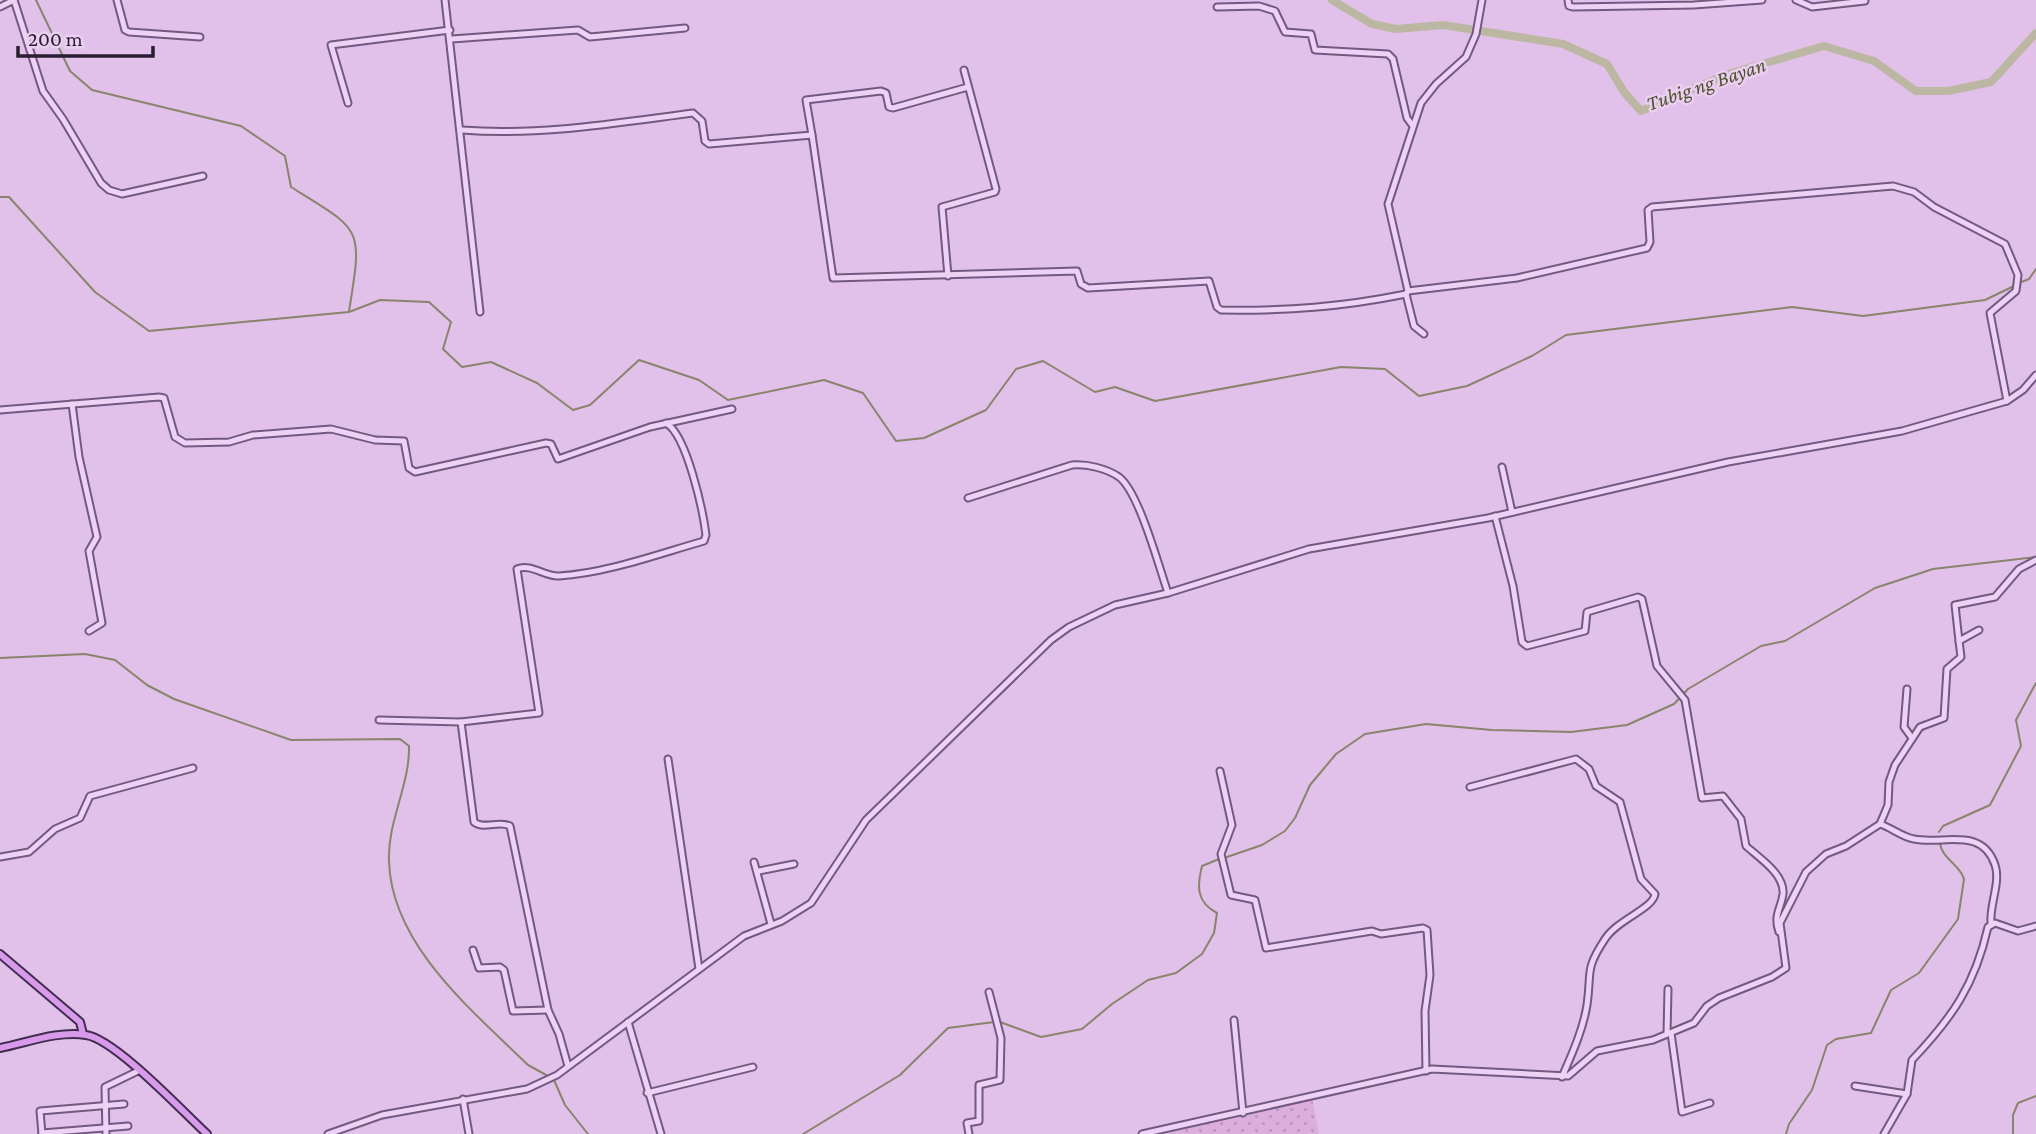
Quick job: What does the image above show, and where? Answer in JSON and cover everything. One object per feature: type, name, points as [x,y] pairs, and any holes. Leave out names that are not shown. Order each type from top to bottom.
[{"type":"main road","points":[[0,954],[80,1022],[83,1034]]},
{"type":"main road","points":[[0,1048],[83,1034],[99,1040],[138,1071],[207,1134]]},
{"type":"street","points":[[0,6],[14,0],[43,91],[63,118],[101,183],[122,194],[202,176]]},
{"type":"street","points":[[117,0],[125,30],[129,32],[200,37]]},
{"type":"street","points":[[445,0],[452,39],[480,312]]},
{"type":"street","points":[[1424,334],[1414,326],[1388,204],[1421,103],[1466,57],[1476,34],[1482,0]]},
{"type":"street","points":[[1568,0],[1569,6],[1573,7],[1614,8],[1762,0]]},
{"type":"street","points":[[1796,0],[1812,7],[1864,1]]},
{"type":"street","points":[[1217,7],[1259,6],[1275,11],[1285,32],[1311,34],[1315,50],[1388,54],[1392,59],[1407,118],[1413,126]]},
{"type":"street","points":[[452,39],[578,30],[590,37],[685,28]]},
{"type":"street","points":[[348,103],[331,45],[450,30]]},
{"type":"street","points":[[948,276],[942,207],[995,192],[996,189],[964,70]]},
{"type":"street","points":[[968,87],[893,108],[889,107],[886,93],[881,91],[806,100],[833,278],[1077,271],[1081,284],[1088,288],[1203,280],[1212,284],[1215,303],[1221,310],[1289,312],[1407,292],[1517,278],[1647,248],[1650,242],[1647,210],[1652,207],[1893,186],[1914,192],[1934,207],[2005,244],[2018,275],[2016,291],[1990,313],[2007,401]]},
{"type":"street","points":[[462,130],[497,133],[589,127],[692,113],[702,121],[705,141],[709,144],[812,135]]},
{"type":"street","points":[[328,1134],[382,1115],[527,1088],[568,1066],[744,936],[811,903],[866,820],[1051,640],[1069,627],[1115,605],[1168,593],[1309,549],[1495,516],[1728,462],[1902,431],[2007,401],[2023,390],[2036,374]]},
{"type":"street","points":[[0,410],[159,397],[164,398],[175,437],[185,443],[229,442],[253,436],[331,429],[375,440],[400,438],[404,441],[409,468],[415,472],[546,443],[551,444],[558,459],[666,423],[732,409]]},
{"type":"street","points":[[72,404],[79,457],[97,537],[89,551],[102,623],[89,631]]},
{"type":"street","points":[[379,720],[461,722],[530,716],[540,710],[517,569],[525,566],[552,576],[582,573],[704,541],[705,530],[687,461],[673,428],[666,423]]},
{"type":"street","points":[[968,498],[1072,465],[1082,464],[1108,471],[1121,478],[1142,515],[1168,593]]},
{"type":"street","points":[[1502,467],[1512,512]]},
{"type":"street","points":[[1142,1134],[1445,1068],[1562,1077],[1577,1069],[1597,1051],[1669,1034],[1695,1023],[1707,1006],[1719,998],[1772,977],[1786,968],[1775,914],[1783,895],[1782,887],[1764,859],[1746,846],[1741,819],[1723,796],[1702,797],[1685,700],[1657,666],[1642,599],[1638,597],[1587,612],[1586,631],[1527,646],[1522,642],[1513,586],[1495,516]]},
{"type":"street","points":[[1782,942],[1782,916],[1811,865],[1880,824],[1888,805],[1892,773],[1912,738],[1920,727],[1944,718],[1947,669],[1961,657],[1955,605],[1995,597],[2019,569],[2036,560]]},
{"type":"street","points":[[1959,641],[1979,630]]},
{"type":"street","points":[[1907,689],[1904,727],[1912,738]]},
{"type":"street","points":[[461,722],[474,822],[480,825],[507,824],[512,831],[548,1010],[559,1034],[568,1066]]},
{"type":"street","points":[[1470,787],[1576,758],[1589,769],[1596,786],[1620,802],[1641,878],[1655,894],[1650,906],[1613,926],[1590,962],[1587,1005],[1577,1042],[1562,1077]]},
{"type":"street","points":[[668,759],[699,969]]},
{"type":"street","points":[[0,858],[29,852],[55,829],[80,818],[90,796],[193,768]]},
{"type":"street","points":[[1220,771],[1232,825],[1221,854],[1231,895],[1255,900],[1266,947],[1372,931],[1381,934],[1423,928],[1427,930],[1430,975],[1425,1011],[1426,1071]]},
{"type":"street","points":[[1880,824],[1918,840],[1955,838],[1978,844],[1995,865],[1997,878],[1991,924],[1966,993],[1924,1050],[1912,1060],[1907,1094],[1884,1134]]},
{"type":"street","points":[[754,862],[759,871],[771,924]]},
{"type":"street","points":[[759,871],[794,864]]},
{"type":"street","points":[[1991,924],[2018,931],[2036,926]]},
{"type":"street","points":[[473,950],[479,968],[500,967],[504,970],[513,1011],[548,1010]]},
{"type":"street","points":[[1668,989],[1669,1034],[1682,1112],[1710,1102]]},
{"type":"street","points":[[969,1134],[967,1123],[979,1121],[981,1115],[979,1085],[1000,1080],[1002,1038],[989,992]]},
{"type":"street","points":[[1234,1020],[1243,1113]]},
{"type":"street","points":[[628,1022],[661,1134]]},
{"type":"street","points":[[647,1093],[753,1067]]},
{"type":"street","points":[[106,1131],[105,1087],[108,1083],[138,1071]]},
{"type":"street","points":[[1855,1086],[1907,1094]]},
{"type":"street","points":[[463,1099],[469,1134]]},
{"type":"street","points":[[124,1104],[40,1111],[42,1134],[106,1131],[128,1126]]},
{"type":"shaded area","points":[[1312,1098],[1319,1134],[1169,1134],[1168,1129]]},
{"type":"waterway","points":[[36,0],[70,71],[92,90],[241,126],[285,156],[291,187],[332,213],[352,234],[356,246],[356,262],[349,311]]},
{"type":"waterway","name":"Tubig ng Bayan","points":[[1332,0],[1372,24],[1396,29],[1443,25],[1563,44],[1607,64],[1624,92],[1641,111],[1728,74],[1824,46],[1874,61],[1916,91],[1948,91],[1991,82],[2036,33]]},
{"type":"waterway","points":[[0,197],[9,197],[95,292],[149,331],[349,312],[380,300],[429,302],[451,322],[443,349],[462,367],[491,362],[537,383],[573,410],[590,405],[639,360],[699,380],[728,400],[824,380],[863,393],[896,441],[924,438],[986,410],[1016,369],[1043,361],[1095,392],[1115,387],[1155,401],[1341,367],[1385,369],[1419,396],[1467,386],[1532,356],[1566,335],[1792,307],[1863,316],[1985,300],[2014,286]]},
{"type":"waterway","points":[[2019,283],[2029,279],[2036,269]]},
{"type":"waterway","points":[[1224,858],[1262,845],[1285,831],[1295,818],[1310,785],[1336,754],[1365,734],[1426,724],[1492,730],[1571,732],[1627,725],[1674,704],[1688,689],[1761,646],[1785,641],[1875,588],[1933,569],[2036,557]]},
{"type":"waterway","points":[[0,658],[85,654],[115,660],[147,685],[174,699],[291,740],[400,739],[409,746],[408,761],[391,832],[389,862],[394,893],[404,922],[439,975],[461,999],[528,1065],[548,1076]]},
{"type":"waterway","points":[[1939,832],[1943,826],[1990,805],[2021,746],[2016,720],[2036,683]]},
{"type":"waterway","points":[[1786,1134],[1789,1124],[1812,1090],[1827,1045],[1836,1039],[1871,1033],[1891,990],[1919,973],[1958,919],[1964,879],[1959,869],[1944,853],[1940,842]]},
{"type":"waterway","points":[[1000,1022],[1041,1037],[1082,1029],[1112,1004],[1148,980],[1176,973],[1202,954],[1214,933],[1217,913],[1202,899],[1200,873],[1202,866],[1219,859]]},
{"type":"waterway","points":[[803,1134],[900,1075],[948,1028],[994,1022]]},
{"type":"waterway","points":[[554,1080],[565,1105],[588,1134]]},
{"type":"waterway","points":[[2013,1134],[2013,1115],[2018,1103],[2036,1096]]}]
